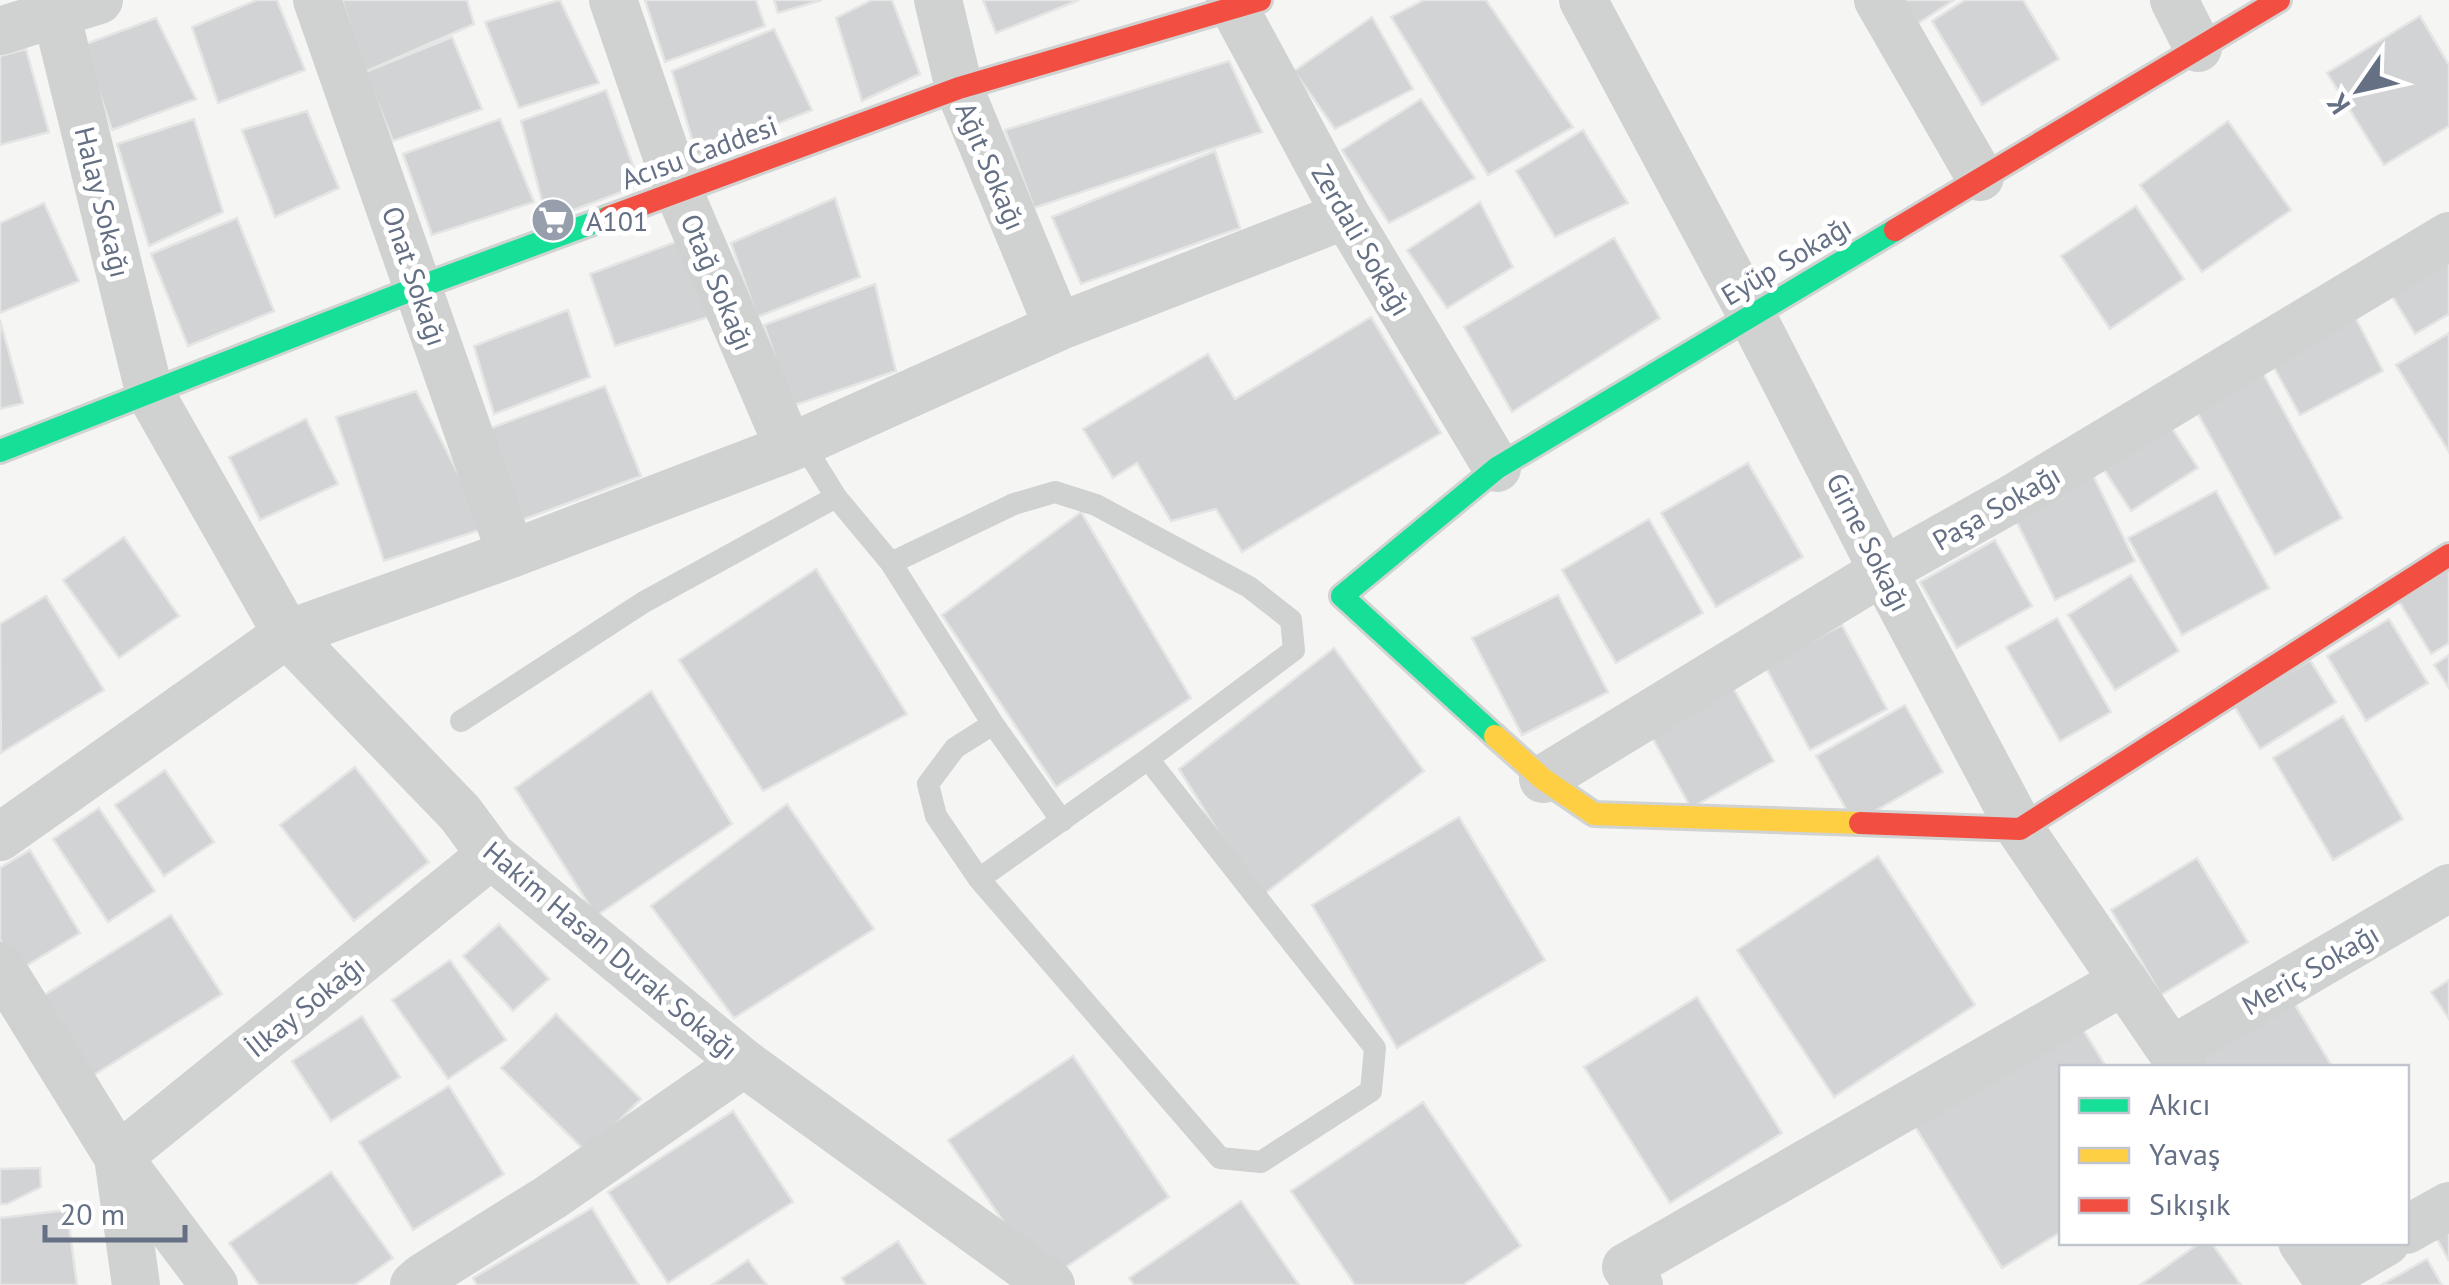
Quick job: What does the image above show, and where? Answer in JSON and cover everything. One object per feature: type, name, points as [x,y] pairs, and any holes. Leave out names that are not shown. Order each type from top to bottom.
[{"type":"street","name":"Onat Sokağı","points":[[317,0],[511,554]]},
{"type":"street","name":"Otağ Sokağı","points":[[613,0],[679,192],[796,445]]},
{"type":"street","name":"Ağıt Sokağı","points":[[938,0],[959,88],[1058,327]]},
{"type":"street","name":"Girne Sokağı","points":[[1583,0],[2020,829],[2178,1059]]},
{"type":"street","points":[[1878,0],[1980,177]]},
{"type":"street","points":[[2174,0],[2198,48]]},
{"type":"street","name":"Eyüp Sokağı","points":[[1543,779],[1342,596],[1497,468],[2278,0]]},
{"type":"street","name":"Acısu Caddesi","points":[[0,451],[419,287],[959,88],[1241,3]]},
{"type":"street","name":"Zerdali Sokağı","points":[[1241,3],[1346,215],[1497,468]]},
{"type":"street","points":[[0,32],[78,7]]},
{"type":"street","name":"Halay Sokağı","points":[[78,7],[149,391]]},
{"type":"street","points":[[0,836],[287,634],[796,445],[1058,327],[1346,215]]},
{"type":"street","name":"Paşa Sokağı","points":[[1543,779],[1883,571],[2008,501],[2449,236]]},
{"type":"street","name":"Hakim Hasan Durak Sokağı","points":[[149,391],[287,634],[460,813],[491,855],[744,1062],[1050,1285]]},
{"type":"street","points":[[1543,779],[1594,814],[2020,829],[2449,555]]},
{"type":"street","name":"İlkay Sokağı","points":[[118,1158],[491,855]]},
{"type":"street","name":"Meriç Sokağı","points":[[2178,1059],[2449,888]]},
{"type":"street","points":[[0,966],[118,1158],[214,1285]]},
{"type":"street","points":[[1640,1285],[1626,1267],[2124,981]]},
{"type":"street","points":[[414,1285],[551,1197],[744,1062]]},
{"type":"street","points":[[118,1158],[136,1285]]},
{"type":"street","points":[[2409,1228],[2449,1206]]},
{"type":"street","points":[[2319,1268],[2378,1245]]},
{"type":"lane","points":[[796,445],[891,563],[993,724],[1062,820]]},
{"type":"lane","points":[[891,563],[1014,504],[1054,492],[1096,505],[1130,523],[1249,588],[1291,620],[1294,650],[979,879]]},
{"type":"lane","points":[[461,721],[644,602],[836,497]]},
{"type":"lane","points":[[993,724],[954,748],[928,784],[936,816],[979,879],[1220,1158],[1261,1162],[1371,1092],[1375,1048],[1148,759]]},
{"type":"building","points":[[257,0],[277,0],[305,70],[218,103],[192,27]]},
{"type":"building","points":[[342,0],[467,0],[474,24],[365,72]]},
{"type":"building","points":[[560,0],[599,83],[519,108],[485,22]]},
{"type":"building","points":[[645,0],[756,0],[765,26],[665,62]]},
{"type":"building","points":[[774,0],[822,0],[778,13]]},
{"type":"building","points":[[872,0],[892,0],[920,74],[862,101],[836,18]]},
{"type":"building","points":[[983,0],[1079,0],[996,33]]},
{"type":"building","points":[[1424,0],[1486,0],[1573,127],[1488,175],[1391,17]]},
{"type":"building","points":[[1901,0],[1954,0],[1917,24]]},
{"type":"building","points":[[1965,0],[2023,0],[2059,59],[1982,105],[1932,21]]},
{"type":"building","points":[[2420,16],[2449,65],[2449,126],[2384,165],[2327,73]]},
{"type":"building","points":[[1372,17],[1413,89],[1335,129],[1294,71]]},
{"type":"building","points":[[156,18],[196,99],[112,130],[83,45]]},
{"type":"building","points":[[774,29],[812,110],[697,156],[672,71]]},
{"type":"building","points":[[452,37],[482,109],[393,141],[365,72]]},
{"type":"building","points":[[26,49],[49,132],[0,145],[0,56]]},
{"type":"building","points":[[1229,61],[1262,132],[1034,208],[1005,130]]},
{"type":"building","points":[[606,90],[640,185],[547,220],[521,121]]},
{"type":"building","points":[[1421,99],[1475,178],[1389,223],[1342,150]]},
{"type":"building","points":[[307,111],[339,188],[275,217],[242,130]]},
{"type":"building","points":[[194,119],[223,212],[149,246],[117,144]]},
{"type":"building","points":[[500,119],[534,202],[432,235],[403,154]]},
{"type":"building","points":[[2228,121],[2291,210],[2202,272],[2140,185]]},
{"type":"building","points":[[1583,130],[1628,203],[1555,237],[1516,171]]},
{"type":"building","points":[[1215,151],[1240,228],[1081,284],[1052,217]]},
{"type":"building","points":[[835,198],[860,277],[757,317],[731,243]]},
{"type":"building","points":[[1480,202],[1513,267],[1447,308],[1407,250]]},
{"type":"building","points":[[44,203],[79,281],[0,313],[0,223]]},
{"type":"building","points":[[2136,206],[2184,279],[2110,329],[2061,256]]},
{"type":"building","points":[[237,218],[274,311],[188,346],[151,254]]},
{"type":"building","points":[[686,238],[715,315],[615,346],[590,274]]},
{"type":"building","points":[[1614,238],[1660,318],[1512,412],[1464,327]]},
{"type":"building","points":[[2449,249],[2449,314],[2415,334],[2386,286]]},
{"type":"building","points":[[875,284],[896,371],[792,406],[764,325]]},
{"type":"building","points":[[568,310],[590,377],[494,414],[474,346]]},
{"type":"building","points":[[2354,315],[2383,371],[2300,415],[2270,360]]},
{"type":"building","points":[[1371,317],[1441,433],[1242,552],[1216,509],[1171,521],[1137,463],[1113,478],[1083,429],[1208,354],[1235,399]]},
{"type":"building","points":[[0,320],[23,403],[0,409]]},
{"type":"building","points":[[2449,333],[2449,452],[2396,365]]},
{"type":"building","points":[[2258,364],[2342,518],[2275,555],[2191,401]]},
{"type":"building","points":[[605,386],[641,476],[514,523],[483,431]]},
{"type":"building","points":[[416,391],[486,528],[384,561],[336,417]]},
{"type":"building","points":[[306,419],[338,484],[260,520],[229,457]]},
{"type":"building","points":[[2166,419],[2198,468],[2131,511],[2099,462]]},
{"type":"building","points":[[1748,463],[1803,557],[1716,607],[1661,513]]},
{"type":"building","points":[[2090,469],[2135,561],[2055,600],[2010,508]]},
{"type":"building","points":[[2216,491],[2269,588],[2182,635],[2128,538]]},
{"type":"building","points":[[1081,512],[1191,698],[1056,787],[942,615]]},
{"type":"building","points":[[1649,519],[1703,613],[1616,663],[1562,570]]},
{"type":"building","points":[[124,537],[179,616],[119,658],[63,580]]},
{"type":"building","points":[[1995,540],[2032,606],[1957,648],[1920,582]]},
{"type":"building","points":[[2449,567],[2449,643],[2431,654],[2397,598]]},
{"type":"building","points":[[816,569],[907,714],[763,791],[679,660]]},
{"type":"building","points":[[2131,575],[2179,651],[2115,690],[2068,615]]},
{"type":"building","points":[[1558,595],[1608,692],[1522,735],[1472,638]]},
{"type":"building","points":[[46,596],[104,690],[1,753],[0,624]]},
{"type":"building","points":[[2057,618],[2111,712],[2060,741],[2006,647]]},
{"type":"building","points":[[2389,619],[2428,683],[2366,721],[2327,656]]},
{"type":"building","points":[[1842,625],[1887,709],[1810,750],[1765,666]]},
{"type":"building","points":[[1334,648],[1424,771],[1259,898],[1179,769]]},
{"type":"building","points":[[2449,655],[2449,688],[2434,665]]},
{"type":"building","points":[[2310,660],[2336,702],[2260,749],[2234,706]]},
{"type":"building","points":[[1730,682],[1774,761],[1691,808],[1647,728]]},
{"type":"building","points":[[651,691],[732,824],[596,916],[515,788]]},
{"type":"building","points":[[1905,705],[1943,772],[1854,823],[1816,756]]},
{"type":"building","points":[[2343,716],[2403,819],[2333,860],[2273,758]]},
{"type":"building","points":[[355,767],[429,862],[354,921],[280,825]]},
{"type":"building","points":[[165,770],[214,842],[164,876],[115,805]]},
{"type":"building","points":[[787,804],[874,929],[734,1018],[651,906]]},
{"type":"building","points":[[99,808],[155,891],[108,922],[53,839]]},
{"type":"building","points":[[1459,817],[1545,960],[1397,1048],[1312,905]]},
{"type":"building","points":[[30,850],[80,933],[19,970],[0,940],[0,868]]},
{"type":"building","points":[[1878,856],[1975,1005],[1834,1097],[1737,950]]},
{"type":"building","points":[[2197,858],[2248,942],[2161,995],[2111,910]]},
{"type":"building","points":[[171,915],[222,994],[86,1080],[35,1001]]},
{"type":"building","points":[[499,924],[549,979],[513,1011],[463,956]]},
{"type":"building","points":[[450,960],[506,1040],[448,1079],[392,1000]]},
{"type":"building","points":[[2449,980],[2449,1019],[2431,992]]},
{"type":"building","points":[[1697,997],[1782,1133],[1670,1203],[1584,1067]]},
{"type":"building","points":[[2291,998],[2331,1065],[2196,1065],[2192,1057]]},
{"type":"building","points":[[556,1014],[641,1099],[587,1153],[501,1068]]},
{"type":"building","points":[[362,1016],[400,1077],[331,1121],[292,1061]]},
{"type":"building","points":[[2079,1023],[2105,1065],[2059,1065],[2059,1233],[2002,1268],[1914,1125]]},
{"type":"building","points":[[1073,1056],[1169,1197],[1044,1282],[948,1140]]},
{"type":"building","points":[[449,1086],[504,1174],[413,1230],[359,1142]]},
{"type":"building","points":[[1423,1102],[1521,1246],[1463,1285],[1355,1285],[1291,1191]]},
{"type":"building","points":[[733,1111],[793,1202],[668,1283],[608,1192]]},
{"type":"building","points":[[40,1168],[41,1187],[0,1204],[0,1169]]},
{"type":"building","points":[[331,1172],[393,1258],[355,1285],[259,1285],[229,1243]]},
{"type":"building","points":[[1241,1201],[1299,1285],[1134,1285],[1129,1278]]},
{"type":"building","points":[[592,1208],[639,1285],[477,1285],[473,1278]]},
{"type":"building","points":[[67,1210],[77,1285],[0,1285],[0,1218]]},
{"type":"building","points":[[2449,1230],[2449,1261],[2436,1237]]},
{"type":"building","points":[[898,1241],[926,1285],[846,1285],[842,1278]]},
{"type":"building","points":[[2197,1245],[2213,1245],[2241,1285],[2140,1285]]},
{"type":"building","points":[[2427,1259],[2442,1285],[2381,1285]]},
{"type":"building","points":[[748,1260],[767,1285],[712,1285]]},
{"type":"traffic: fast","points":[[0,451],[609,217]]},
{"type":"traffic: fast","points":[[1495,736],[1342,596],[1497,468],[1895,230]]},
{"type":"traffic: slow","points":[[1495,736],[1543,779],[1594,814],[1860,823]]},
{"type":"traffic: jam","points":[[609,217],[959,88],[1260,0]]},
{"type":"traffic: jam","points":[[1895,230],[2279,0]]},
{"type":"traffic: jam","points":[[1860,823],[2020,829],[2449,555]]},
{"type":"place","name":"A101","points":[[553,220]]}]
